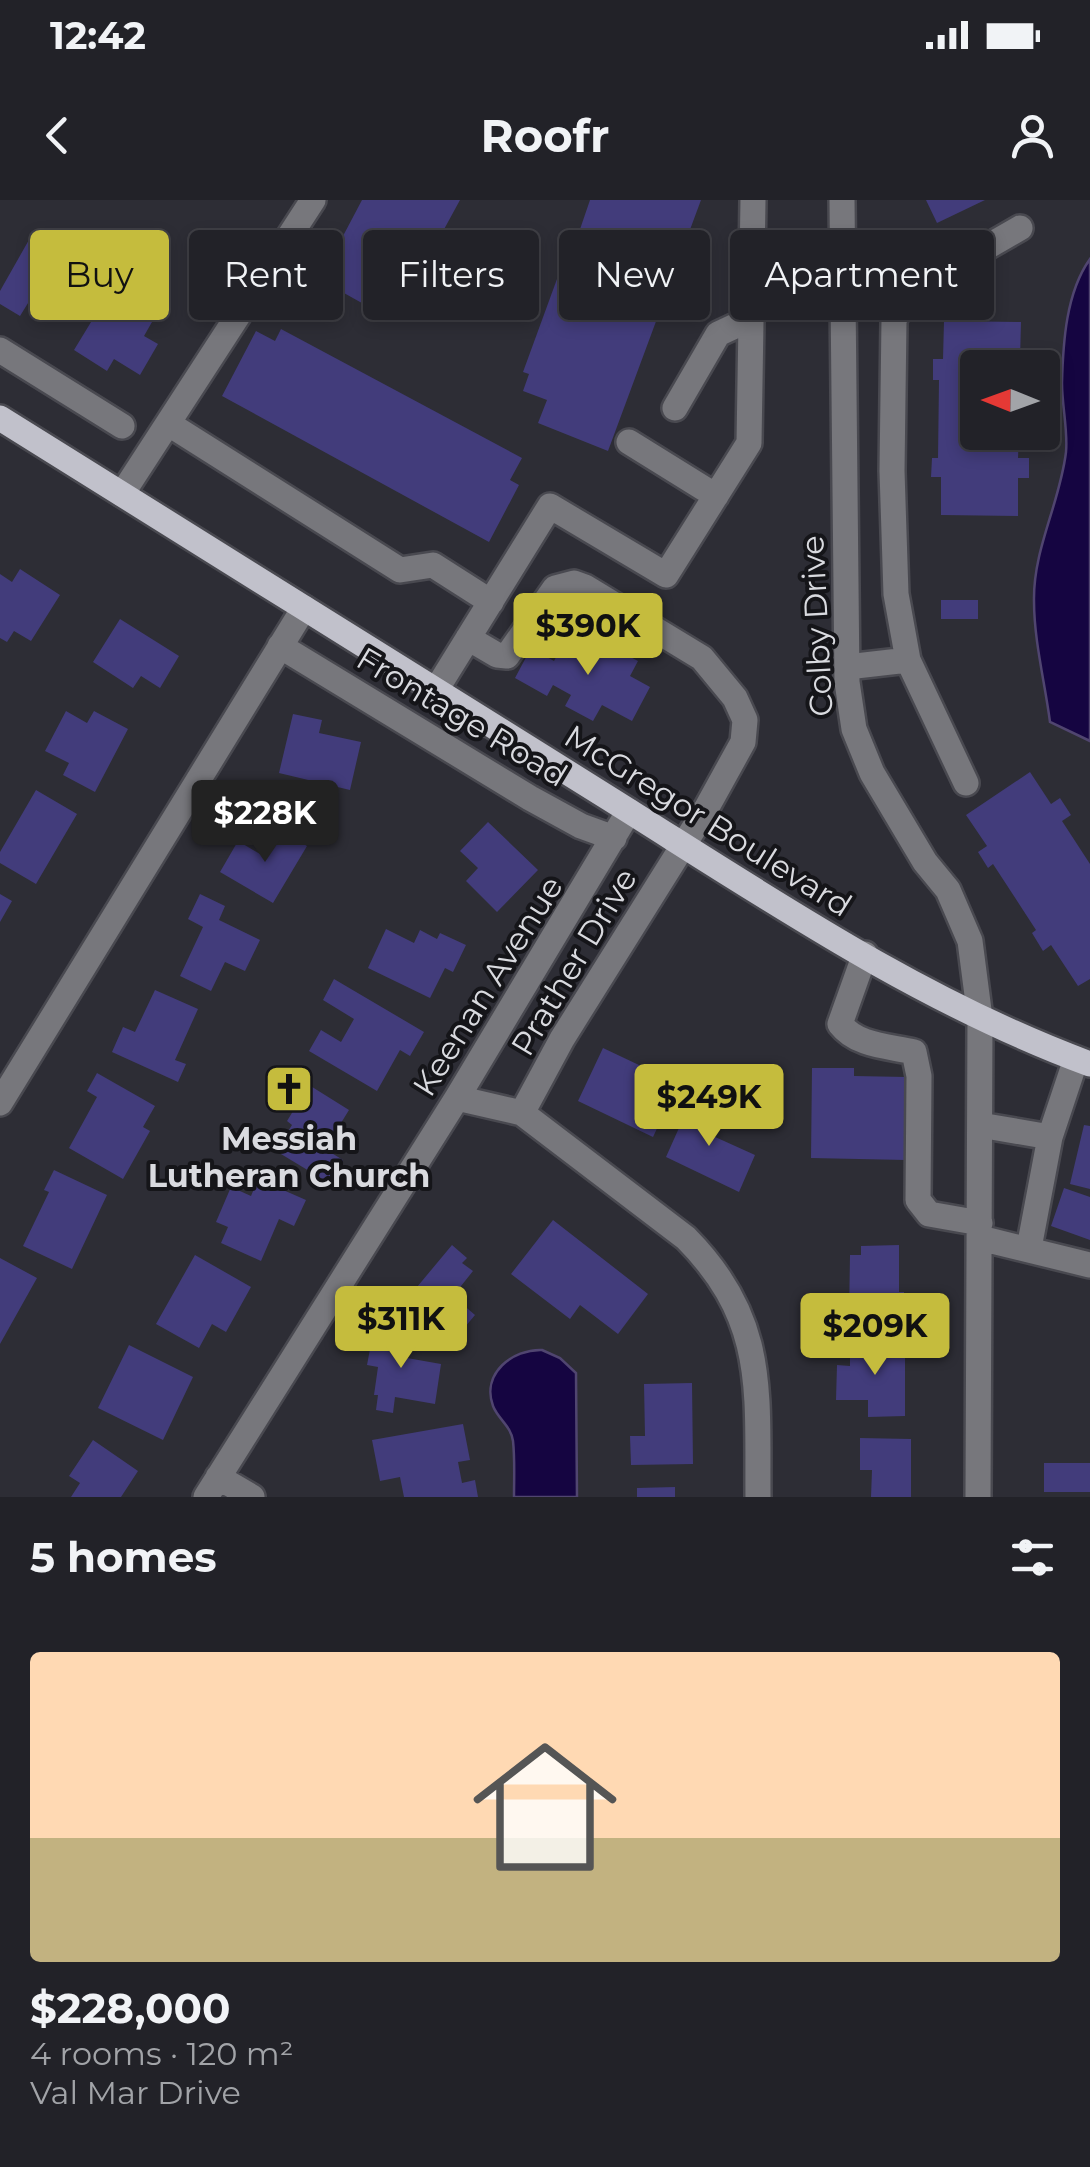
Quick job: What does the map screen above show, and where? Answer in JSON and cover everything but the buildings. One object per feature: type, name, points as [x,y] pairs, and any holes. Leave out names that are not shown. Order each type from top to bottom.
[{"type":"main road","name":"McGregor Boulevard","points":[[0,418],[684,846],[864,954],[980,1018],[1083,1062]]},
{"type":"street","points":[[122,494],[313,200]]},
{"type":"street","points":[[752,230],[753,200]]},
{"type":"street","name":"Colby Drive","points":[[842,200],[847,667],[854,729],[872,774],[917,850],[948,890],[970,942],[980,1018],[978,1497]]},
{"type":"street","points":[[966,783],[908,660],[896,594],[892,470],[894,320],[908,293],[1020,228]]},
{"type":"street","points":[[675,408],[718,334],[748,320]]},
{"type":"street","points":[[436,690],[550,506],[666,576],[749,443],[750,320]]},
{"type":"street","points":[[0,350],[122,426]]},
{"type":"street","points":[[169,424],[400,570],[432,565],[491,602]]},
{"type":"street","points":[[629,442],[716,496]]},
{"type":"street","name":"Prather Drive","points":[[468,638],[497,655],[507,656],[555,588],[574,583],[585,586],[702,658],[735,698],[745,720],[742,742],[684,846],[572,1022],[522,1113]]},
{"type":"street","points":[[0,1103],[304,608]]},
{"type":"street","name":"Frontage Road","points":[[280,646],[530,798],[581,826],[614,838]]},
{"type":"street","points":[[847,667],[908,660]]},
{"type":"street","name":"Keenan Avenue","points":[[212,1487],[458,1098],[629,811]]},
{"type":"street","points":[[864,954],[840,1024],[849,1036],[914,1052],[919,1076],[918,1200],[929,1214],[1090,1265]]},
{"type":"street","points":[[1029,1248],[1050,1137],[1083,1062]]},
{"type":"street","points":[[458,1098],[522,1113],[686,1238],[722,1281],[738,1308],[754,1366],[758,1497]]},
{"type":"street","points":[[980,1125],[1050,1137]]},
{"type":"street","points":[[212,1487],[252,1497]]},
{"type":"shaded area","points":[[1090,259],[1090,741],[1050,722],[1034,601],[1042,544],[1066,452],[1062,383],[1067,318]]},
{"type":"shaded area","points":[[542,1350],[560,1358],[576,1373],[577,1497],[514,1497],[513,1441],[493,1406],[492,1383],[502,1365],[511,1359]]},
{"type":"place","name":"Messiah Lutheran Church","points":[[289,1089]]}]
